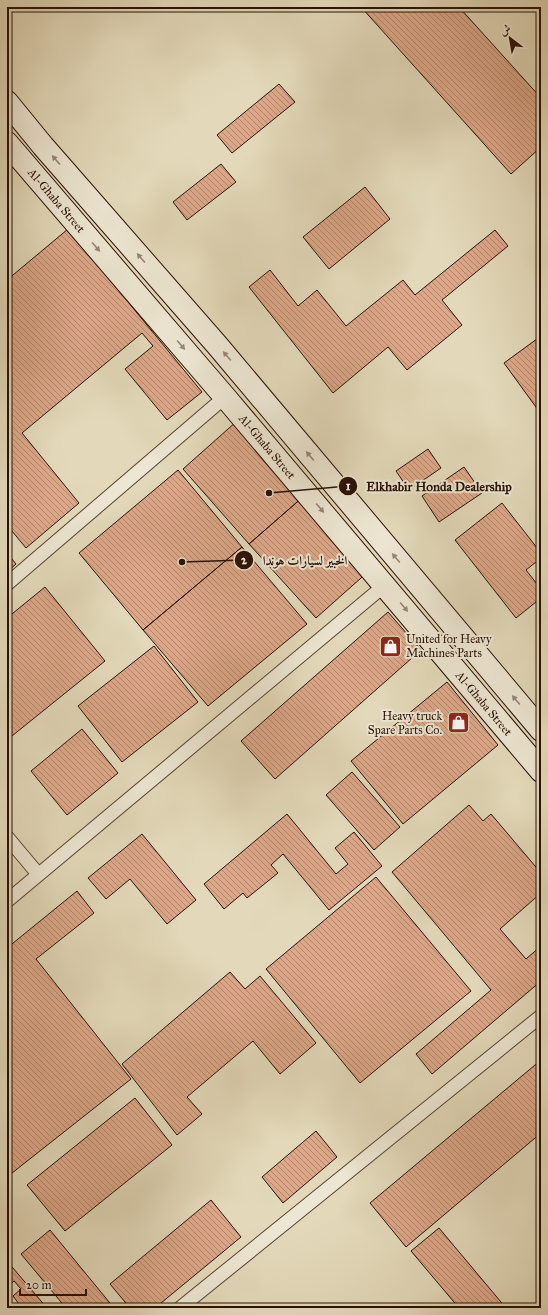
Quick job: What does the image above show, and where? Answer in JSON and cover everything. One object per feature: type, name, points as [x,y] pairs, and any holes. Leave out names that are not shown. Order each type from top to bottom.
[{"type":"main road","name":"Al-Ghaba Street","points":[[7,102],[217,345],[541,730]]},
{"type":"main road","name":"Al-Ghaba Street","points":[[7,143],[385,585],[541,771]]},
{"type":"lane","points":[[7,584],[225,397]]},
{"type":"lane","points":[[7,901],[385,585]]},
{"type":"lane","points":[[7,837],[38,874]]},
{"type":"lane","points":[[180,1308],[541,1016]]},
{"type":"building","points":[[361,7],[459,7],[541,98],[541,147],[511,174]]},
{"type":"building","points":[[279,84],[295,102],[232,153],[217,135]]},
{"type":"building","points":[[221,164],[236,182],[187,220],[173,202]]},
{"type":"building","points":[[365,187],[390,219],[329,269],[303,237]]},
{"type":"building","points":[[68,229],[202,392],[167,420],[125,369],[153,346],[142,333],[22,433],[79,503],[26,548],[7,525],[7,280]]},
{"type":"building","points":[[495,230],[508,246],[442,300],[462,325],[407,370],[388,347],[333,393],[249,287],[270,270],[298,306],[317,290],[346,326],[403,280],[415,295]]},
{"type":"building","points":[[541,336],[541,414],[504,363]]},
{"type":"building","points":[[237,421],[304,496],[249,544],[183,469]]},
{"type":"building","points":[[428,449],[441,468],[409,490],[396,471]]},
{"type":"building","points":[[464,467],[482,493],[439,522],[422,496]]},
{"type":"building","points":[[178,470],[242,547],[143,630],[79,553]]},
{"type":"building","points":[[304,496],[370,570],[316,618],[249,544]]},
{"type":"building","points":[[502,503],[541,553],[541,558],[526,570],[541,589],[541,598],[516,618],[455,540]]},
{"type":"building","points":[[242,547],[307,624],[208,706],[143,630]]},
{"type":"building","points":[[7,553],[16,564],[7,572]]},
{"type":"building","points":[[45,587],[105,661],[7,740],[7,618]]},
{"type":"building","points":[[388,612],[421,650],[275,779],[241,741]]},
{"type":"building","points":[[154,646],[198,702],[122,762],[78,706]]},
{"type":"building","points":[[447,682],[498,745],[403,824],[351,761]]},
{"type":"building","points":[[82,729],[118,773],[67,815],[31,771]]},
{"type":"building","points":[[352,772],[400,827],[374,850],[326,795]]},
{"type":"building","points":[[469,805],[483,821],[491,814],[541,873],[541,893],[500,929],[526,959],[541,946],[541,981],[432,1074],[416,1054],[491,990],[392,872]]},
{"type":"building","points":[[287,814],[336,874],[348,864],[335,848],[354,832],[382,866],[329,910],[283,854],[271,865],[278,873],[247,898],[243,893],[224,909],[204,884]]},
{"type":"building","points":[[142,834],[196,900],[167,924],[130,879],[106,899],[88,878]]},
{"type":"building","points":[[376,877],[471,991],[360,1083],[266,969]]},
{"type":"building","points":[[77,891],[94,913],[36,959],[131,1079],[7,1177],[7,948]]},
{"type":"building","points":[[230,972],[245,989],[260,976],[316,1043],[280,1074],[253,1041],[187,1097],[202,1114],[177,1135],[122,1064]]},
{"type":"building","points":[[541,1060],[541,1133],[406,1247],[370,1203]]},
{"type":"building","points":[[135,1098],[172,1145],[65,1231],[27,1185]]},
{"type":"building","points":[[316,1131],[337,1157],[283,1203],[262,1177]]},
{"type":"building","points":[[211,1200],[241,1237],[155,1308],[130,1308],[110,1284]]},
{"type":"building","points":[[439,1228],[506,1308],[459,1308],[411,1251]]},
{"type":"building","points":[[50,1230],[114,1308],[66,1308],[21,1254]]},
{"type":"building","points":[[7,1261],[47,1308],[22,1308],[13,1296],[21,1289],[14,1281],[7,1287]]},
{"type":"place","name":"Elkhabir Honda Dealership","points":[[269,493]]},
{"type":"place","name":"الخبير لسيارات هوندا","points":[[182,562]]},
{"type":"place","name":"United for Heavy Machines Parts","points":[[390,646]]},
{"type":"place","name":"Heavy truck Spare Parts Co.","points":[[458,723]]}]
